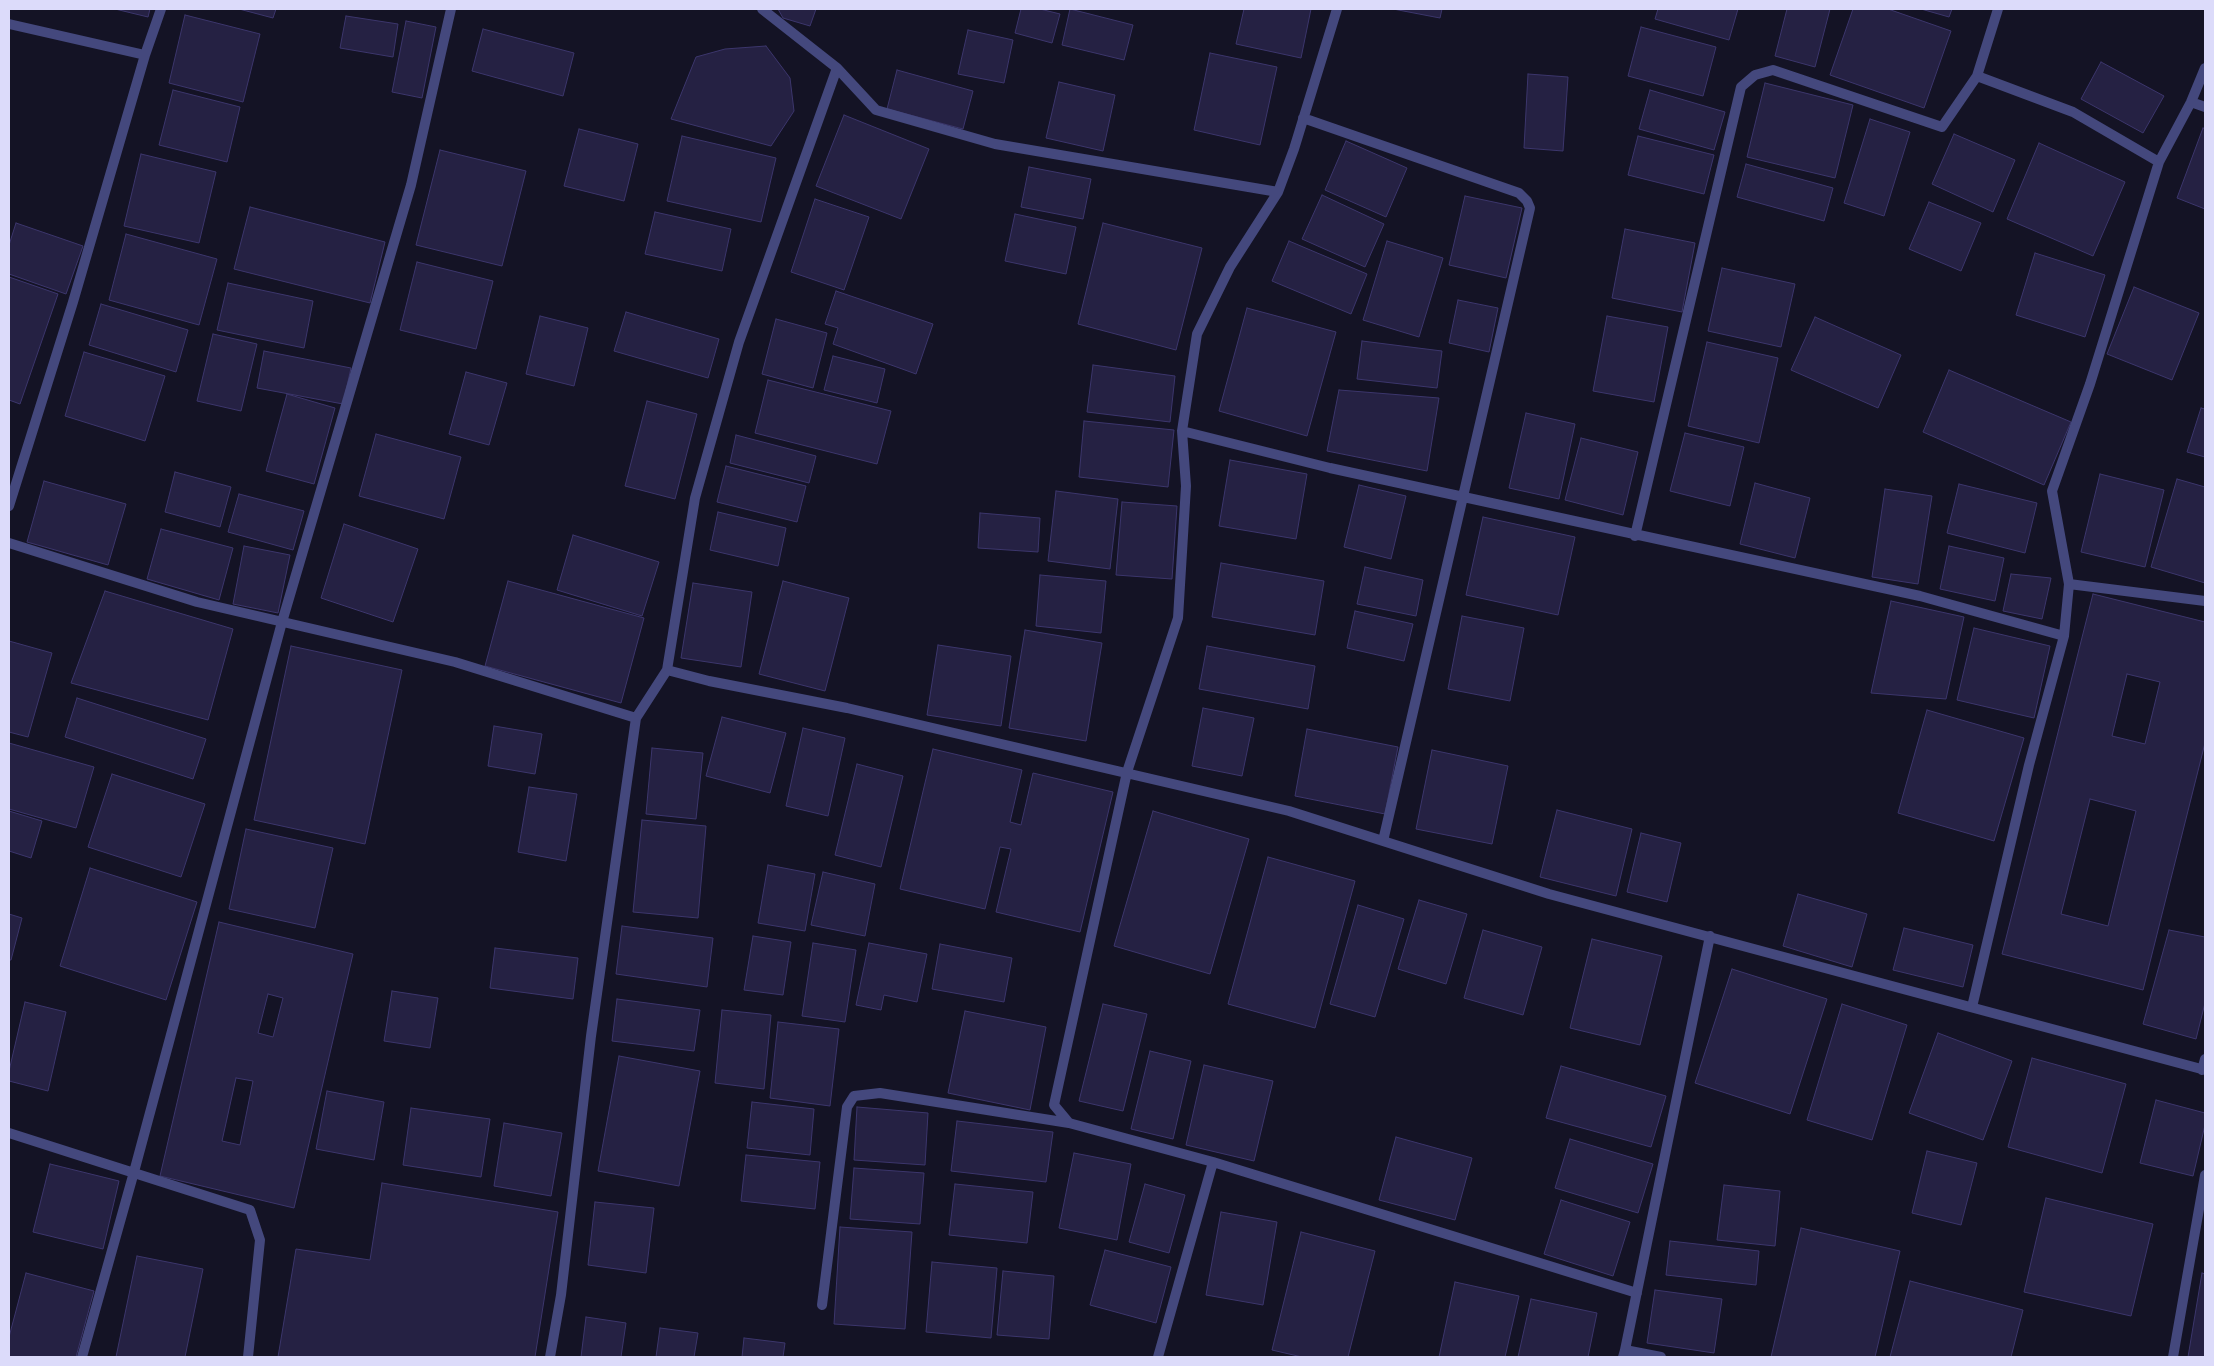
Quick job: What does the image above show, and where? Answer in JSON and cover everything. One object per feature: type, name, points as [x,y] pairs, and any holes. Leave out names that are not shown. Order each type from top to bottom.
[{"type":"street","points":[[9,506],[76,292],[145,55],[161,9]]},
{"type":"street","points":[[82,1357],[134,1172],[282,622],[411,184],[451,9]]},
{"type":"street","points":[[762,9],[837,68],[876,110],[995,144],[1278,192]]},
{"type":"street","points":[[1069,1123],[1054,1105],[1127,772],[1178,618],[1186,486],[1182,431],[1197,334],[1230,267],[1278,192],[1337,9]]},
{"type":"street","points":[[1635,536],[1741,88],[1755,75],[1773,70],[1942,127],[1977,76],[1998,9]]},
{"type":"street","points":[[9,24],[145,55]]},
{"type":"street","points":[[550,1357],[561,1295],[591,1036],[636,718],[666,670],[695,498],[713,433],[739,342],[837,68]]},
{"type":"street","points":[[1972,1007],[2028,765],[2064,636],[2069,584],[2052,491],[2090,384],[2159,162],[2191,102],[2205,68]]},
{"type":"street","points":[[1977,76],[2073,112],[2159,162]]},
{"type":"street","points":[[2191,102],[2205,107]]},
{"type":"street","points":[[1303,118],[1519,193],[1530,208],[1383,841]]},
{"type":"street","points":[[1182,431],[1330,468],[1464,498],[1920,596],[2064,636]]},
{"type":"street","points":[[9,543],[197,602],[455,662],[636,718]]},
{"type":"street","points":[[2069,584],[2205,601]]},
{"type":"street","points":[[666,670],[709,682],[847,708],[1289,811],[1550,894],[1972,1007],[2204,1066]]},
{"type":"street","points":[[1661,1357],[1624,1354],[1710,936]]},
{"type":"street","points":[[822,1305],[846,1107],[854,1096],[880,1093],[1069,1123],[1213,1162],[1637,1293]]},
{"type":"street","points":[[9,1133],[250,1210],[260,1240],[248,1357]]},
{"type":"street","points":[[1158,1357],[1213,1162]]},
{"type":"street","points":[[2173,1357],[2205,1175]]},
{"type":"building","points":[[115,9],[150,9],[148,17]]},
{"type":"building","points":[[239,9],[276,9],[273,18]]},
{"type":"building","points":[[778,9],[816,9],[810,26],[783,18]]},
{"type":"building","points":[[1021,9],[1040,9],[1060,14],[1052,43],[1015,33]]},
{"type":"building","points":[[1070,9],[1133,25],[1124,60],[1062,45]]},
{"type":"building","points":[[1244,9],[1311,9],[1301,58],[1236,44]]},
{"type":"building","points":[[1393,9],[1442,9],[1440,18]]},
{"type":"building","points":[[1658,9],[1738,9],[1729,40],[1655,19]]},
{"type":"building","points":[[1787,9],[1830,9],[1815,67],[1775,56]]},
{"type":"building","points":[[1853,9],[1888,9],[1951,31],[1924,108],[1830,75]]},
{"type":"building","points":[[1921,9],[1952,9],[1949,17]]},
{"type":"building","points":[[185,15],[260,34],[243,102],[169,83]]},
{"type":"building","points":[[346,16],[398,24],[393,57],[340,48]]},
{"type":"building","points":[[406,21],[436,27],[422,98],[392,92]]},
{"type":"building","points":[[1641,27],[1716,47],[1703,96],[1628,76]]},
{"type":"building","points":[[483,29],[574,53],[563,96],[472,71]]},
{"type":"building","points":[[968,30],[1013,40],[1004,83],[958,74]]},
{"type":"building","points":[[766,46],[790,78],[794,111],[771,146],[671,119],[696,57],[725,49]]},
{"type":"building","points":[[1210,53],[1277,67],[1260,145],[1194,130]]},
{"type":"building","points":[[2101,62],[2164,96],[2143,133],[2081,99]]},
{"type":"building","points":[[897,70],[973,91],[963,129],[887,109]]},
{"type":"building","points":[[1528,74],[1568,77],[1563,151],[1524,148]]},
{"type":"building","points":[[1059,82],[1115,95],[1103,151],[1046,138]]},
{"type":"building","points":[[1765,83],[1853,105],[1835,178],[1747,157]]},
{"type":"building","points":[[173,90],[240,107],[227,162],[159,145]]},
{"type":"building","points":[[1650,90],[1725,112],[1714,150],[1639,129]]},
{"type":"building","points":[[844,115],[929,149],[901,219],[816,186]]},
{"type":"building","points":[[1870,119],[1910,132],[1884,216],[1844,203]]},
{"type":"building","points":[[2203,128],[2205,129],[2205,209],[2177,198]]},
{"type":"building","points":[[579,129],[638,144],[624,201],[564,186]]},
{"type":"building","points":[[1954,134],[2015,160],[1993,212],[1932,184]]},
{"type":"building","points":[[682,136],[776,158],[761,222],[667,201]]},
{"type":"building","points":[[1638,136],[1714,155],[1704,194],[1628,175]]},
{"type":"building","points":[[1346,141],[1407,168],[1386,217],[1325,190]]},
{"type":"building","points":[[2039,143],[2125,182],[2093,256],[2007,219]]},
{"type":"building","points":[[440,150],[526,171],[502,266],[416,245]]},
{"type":"building","points":[[141,154],[216,172],[199,243],[124,226]]},
{"type":"building","points":[[1746,164],[1833,188],[1824,221],[1737,197]]},
{"type":"building","points":[[1029,167],[1091,179],[1083,219],[1021,207]]},
{"type":"building","points":[[1322,195],[1384,224],[1365,267],[1302,239]]},
{"type":"building","points":[[1465,196],[1522,208],[1506,278],[1449,265]]},
{"type":"building","points":[[815,199],[869,217],[844,290],[791,272]]},
{"type":"building","points":[[1929,202],[1981,223],[1961,271],[1909,249]]},
{"type":"building","points":[[250,207],[385,242],[370,303],[234,269]]},
{"type":"building","points":[[655,212],[731,229],[722,271],[645,254]]},
{"type":"building","points":[[1015,214],[1076,227],[1066,274],[1005,261]]},
{"type":"building","points":[[16,223],[83,246],[66,294],[9,274],[9,245]]},
{"type":"building","points":[[1103,223],[1202,248],[1176,350],[1078,324]]},
{"type":"building","points":[[1625,229],[1695,243],[1682,312],[1612,298]]},
{"type":"building","points":[[126,234],[217,259],[199,325],[109,300]]},
{"type":"building","points":[[1289,241],[1367,274],[1351,314],[1272,281]]},
{"type":"building","points":[[1387,241],[1443,258],[1419,337],[1363,320]]},
{"type":"building","points":[[2035,253],[2105,275],[2085,337],[2016,315]]},
{"type":"building","points":[[417,262],[493,281],[476,349],[400,330]]},
{"type":"building","points":[[1722,268],[1795,284],[1781,347],[1708,331]]},
{"type":"building","points":[[9,277],[58,294],[20,404],[9,400]]},
{"type":"building","points":[[228,283],[313,301],[304,348],[217,330]]},
{"type":"building","points":[[2134,287],[2199,313],[2172,380],[2107,354]]},
{"type":"building","points":[[836,291],[933,324],[916,374],[833,344],[838,328],[825,324]]},
{"type":"building","points":[[1458,300],[1498,308],[1489,352],[1449,343]]},
{"type":"building","points":[[101,304],[188,330],[176,372],[89,345]]},
{"type":"building","points":[[1247,308],[1336,332],[1307,436],[1219,411]]},
{"type":"building","points":[[626,312],[719,339],[708,378],[614,351]]},
{"type":"building","points":[[540,316],[588,328],[574,386],[526,374]]},
{"type":"building","points":[[1607,316],[1668,327],[1654,402],[1593,391]]},
{"type":"building","points":[[1815,317],[1901,355],[1878,408],[1791,370]]},
{"type":"building","points":[[776,319],[827,333],[813,388],[762,374]]},
{"type":"building","points":[[213,334],[257,344],[241,411],[197,401]]},
{"type":"building","points":[[1362,341],[1442,351],[1437,388],[1357,379]]},
{"type":"building","points":[[1707,342],[1778,358],[1759,443],[1688,426]]},
{"type":"building","points":[[264,351],[351,368],[343,404],[257,388]]},
{"type":"building","points":[[84,352],[165,376],[145,441],[65,416]]},
{"type":"building","points":[[833,356],[885,369],[877,403],[824,390]]},
{"type":"building","points":[[1093,365],[1175,376],[1170,422],[1087,412]]},
{"type":"building","points":[[1949,370],[2071,422],[2044,485],[1923,432]]},
{"type":"building","points":[[466,372],[507,383],[489,445],[449,434]]},
{"type":"building","points":[[768,380],[891,411],[877,464],[755,433]]},
{"type":"building","points":[[1339,390],[1439,398],[1427,471],[1327,451]]},
{"type":"building","points":[[287,394],[335,408],[314,484],[266,471]]},
{"type":"building","points":[[647,401],[697,414],[675,499],[625,486]]},
{"type":"building","points":[[2201,408],[2205,409],[2205,457],[2187,452]]},
{"type":"building","points":[[1526,413],[1575,424],[1559,499],[1509,488]]},
{"type":"building","points":[[1084,421],[1174,430],[1168,487],[1079,477]]},
{"type":"building","points":[[1685,433],[1744,447],[1730,506],[1670,491]]},
{"type":"building","points":[[376,434],[461,457],[444,519],[359,496]]},
{"type":"building","points":[[736,435],[816,456],[809,483],[730,463]]},
{"type":"building","points":[[1581,438],[1638,452],[1623,515],[1565,500]]},
{"type":"building","points":[[1230,460],[1307,474],[1296,539],[1219,526]]},
{"type":"building","points":[[726,466],[806,486],[797,522],[717,502]]},
{"type":"building","points":[[175,472],[231,487],[220,527],[165,512]]},
{"type":"building","points":[[2100,474],[2164,490],[2145,567],[2081,552]]},
{"type":"building","points":[[2177,479],[2205,487],[2205,583],[2151,567]]},
{"type":"building","points":[[44,481],[126,504],[108,565],[27,542]]},
{"type":"building","points":[[1755,483],[1810,498],[1795,558],[1740,544]]},
{"type":"building","points":[[1959,484],[2037,503],[2025,553],[1947,533]]},
{"type":"building","points":[[1359,485],[1406,496],[1391,559],[1344,547]]},
{"type":"building","points":[[1885,489],[1932,496],[1918,584],[1872,577]]},
{"type":"building","points":[[1056,491],[1118,499],[1110,569],[1048,561]]},
{"type":"building","points":[[239,494],[304,511],[293,550],[228,532]]},
{"type":"building","points":[[1122,502],[1177,506],[1172,579],[1116,575]]},
{"type":"building","points":[[718,512],[786,528],[778,566],[710,550]]},
{"type":"building","points":[[980,513],[1040,518],[1038,552],[978,548]]},
{"type":"building","points":[[1483,517],[1575,537],[1558,615],[1466,595]]},
{"type":"building","points":[[344,524],[418,549],[393,622],[321,598]]},
{"type":"building","points":[[161,529],[233,548],[219,600],[147,579]]},
{"type":"building","points":[[573,535],[659,562],[642,616],[557,590]]},
{"type":"building","points":[[244,546],[290,555],[278,613],[233,604]]},
{"type":"building","points":[[1949,546],[2004,558],[1995,601],[1940,589]]},
{"type":"building","points":[[1221,563],[1324,581],[1315,635],[1212,617]]},
{"type":"building","points":[[1365,567],[1423,580],[1416,616],[1357,604]]},
{"type":"building","points":[[2011,574],[2051,578],[2042,619],[2003,611]]},
{"type":"building","points":[[1040,575],[1106,581],[1101,633],[1036,626]]},
{"type":"building","points":[[508,581],[644,618],[621,703],[485,666]]},
{"type":"building","points":[[783,581],[849,598],[825,691],[759,674]]},
{"type":"building","points":[[693,583],[752,592],[741,667],[681,658]]},
{"type":"building","points":[[105,591],[233,629],[208,720],[71,683]]},
{"type":"building","points":[[2093,594],[2205,622],[2205,743],[2143,990],[2002,954]],"holes":[[[2127,674],[2160,682],[2145,744],[2112,736]],[[2090,799],[2136,811],[2108,926],[2061,914]]]},
{"type":"building","points":[[1891,601],[1964,617],[1946,699],[1871,693]]},
{"type":"building","points":[[1355,611],[1413,624],[1404,661],[1347,648]]},
{"type":"building","points":[[1462,616],[1524,628],[1510,701],[1448,689]]},
{"type":"building","points":[[1974,628],[2050,646],[2034,718],[1957,700]]},
{"type":"building","points":[[1025,630],[1102,643],[1086,741],[1009,728]]},
{"type":"building","points":[[9,641],[52,653],[28,737],[9,732]]},
{"type":"building","points":[[938,645],[1011,656],[1001,726],[927,715]]},
{"type":"building","points":[[291,646],[402,670],[365,844],[254,820]]},
{"type":"building","points":[[1207,646],[1315,666],[1308,709],[1199,689]]},
{"type":"building","points":[[77,698],[206,739],[193,779],[65,737]]},
{"type":"building","points":[[1203,708],[1254,718],[1242,776],[1192,766]]},
{"type":"building","points":[[1927,710],[2024,738],[1994,841],[1898,813]]},
{"type":"building","points":[[722,717],[786,733],[770,793],[706,776]]},
{"type":"building","points":[[494,726],[542,734],[535,774],[488,766]]},
{"type":"building","points":[[803,728],[845,738],[828,816],[786,806]]},
{"type":"building","points":[[1307,729],[1398,747],[1385,814],[1295,796]]},
{"type":"building","points":[[9,743],[94,767],[76,828],[9,809]]},
{"type":"building","points":[[652,748],[703,753],[696,819],[646,814]]},
{"type":"building","points":[[933,749],[1022,770],[1010,822],[1021,825],[1033,773],[1113,792],[1080,932],[996,912],[1011,849],[1000,847],[985,909],[900,889]]},
{"type":"building","points":[[1432,750],[1508,766],[1492,844],[1416,829]]},
{"type":"building","points":[[857,764],[903,776],[881,867],[835,855]]},
{"type":"building","points":[[112,774],[205,804],[181,877],[88,847]]},
{"type":"building","points":[[529,787],[577,794],[566,861],[518,852]]},
{"type":"building","points":[[1557,810],[1632,829],[1616,896],[1540,877]]},
{"type":"building","points":[[9,811],[42,821],[31,858],[9,851]]},
{"type":"building","points":[[1153,811],[1249,839],[1210,974],[1114,946]]},
{"type":"building","points":[[642,820],[706,826],[698,918],[633,912]]},
{"type":"building","points":[[246,829],[333,848],[315,928],[229,909]]},
{"type":"building","points":[[1641,833],[1681,843],[1667,902],[1627,892]]},
{"type":"building","points":[[1268,857],[1355,881],[1315,1028],[1228,1004]]},
{"type":"building","points":[[768,865],[815,874],[805,931],[758,923]]},
{"type":"building","points":[[90,868],[197,902],[166,1000],[60,966]]},
{"type":"building","points":[[823,872],[875,884],[865,936],[811,925]]},
{"type":"building","points":[[1798,894],[1867,914],[1852,967],[1783,946]]},
{"type":"building","points":[[1419,900],[1467,914],[1446,984],[1398,969]]},
{"type":"building","points":[[1358,905],[1404,919],[1375,1017],[1330,1004]]},
{"type":"building","points":[[9,914],[22,918],[11,960],[9,960]]},
{"type":"building","points":[[219,922],[353,954],[294,1208],[160,1176]],"holes":[[[268,994],[283,998],[273,1037],[258,1033]],[[236,1078],[253,1081],[240,1145],[222,1141]]]},
{"type":"building","points":[[622,926],[713,938],[707,987],[616,974]]},
{"type":"building","points":[[1904,928],[1973,945],[1963,987],[1893,970]]},
{"type":"building","points":[[1483,930],[1542,947],[1523,1015],[1464,998]]},
{"type":"building","points":[[2169,930],[2205,937],[2205,1003],[2196,1039],[2143,1024]]},
{"type":"building","points":[[753,936],[791,942],[783,995],[744,990]]},
{"type":"building","points":[[1592,939],[1662,956],[1640,1045],[1570,1028]]},
{"type":"building","points":[[813,943],[856,950],[845,1022],[802,1016]]},
{"type":"building","points":[[869,943],[927,954],[917,1002],[884,995],[881,1010],[856,1005]]},
{"type":"building","points":[[940,944],[1012,958],[1004,1002],[932,989]]},
{"type":"building","points":[[495,948],[578,958],[573,999],[490,988]]},
{"type":"building","points":[[1732,969],[1827,999],[1790,1114],[1695,1083]]},
{"type":"building","points":[[392,991],[438,998],[430,1048],[384,1041]]},
{"type":"building","points":[[617,999],[700,1010],[694,1051],[612,1041]]},
{"type":"building","points":[[25,1002],[66,1012],[48,1091],[9,1081],[9,1071]]},
{"type":"building","points":[[1103,1004],[1147,1014],[1123,1111],[1079,1101]]},
{"type":"building","points":[[1842,1004],[1907,1025],[1872,1140],[1807,1120]]},
{"type":"building","points":[[722,1010],[771,1015],[764,1089],[715,1083]]},
{"type":"building","points":[[965,1011],[1046,1027],[1030,1110],[948,1093]]},
{"type":"building","points":[[778,1022],[839,1029],[830,1106],[770,1098]]},
{"type":"building","points":[[1938,1033],[2012,1061],[1983,1140],[1909,1113]]},
{"type":"building","points":[[1150,1051],[1191,1061],[1173,1139],[1131,1129]]},
{"type":"building","points":[[619,1056],[700,1071],[679,1186],[598,1171]]},
{"type":"building","points":[[2032,1058],[2126,1084],[2102,1173],[2008,1147]]},
{"type":"building","points":[[1204,1065],[1273,1081],[1254,1161],[1186,1145]]},
{"type":"building","points":[[1561,1066],[1666,1096],[1651,1147],[1546,1118]]},
{"type":"building","points":[[327,1091],[384,1102],[374,1160],[316,1149]]},
{"type":"building","points":[[2156,1100],[2205,1113],[2205,1125],[2193,1176],[2140,1163]]},
{"type":"building","points":[[752,1102],[814,1109],[810,1155],[747,1148]]},
{"type":"building","points":[[857,1107],[928,1113],[925,1165],[854,1160]]},
{"type":"building","points":[[411,1108],[490,1119],[481,1177],[403,1165]]},
{"type":"building","points":[[957,1121],[1053,1132],[1046,1182],[951,1171]]},
{"type":"building","points":[[504,1123],[562,1133],[551,1196],[494,1186]]},
{"type":"building","points":[[1396,1137],[1472,1158],[1455,1220],[1379,1200]]},
{"type":"building","points":[[1570,1139],[1653,1164],[1638,1213],[1555,1188]]},
{"type":"building","points":[[1927,1151],[1977,1163],[1961,1225],[1912,1213]]},
{"type":"building","points":[[1074,1153],[1131,1164],[1117,1240],[1059,1228]]},
{"type":"building","points":[[746,1155],[820,1162],[815,1209],[741,1201]]},
{"type":"building","points":[[50,1164],[119,1181],[103,1249],[33,1232]]},
{"type":"building","points":[[854,1168],[924,1173],[920,1224],[850,1219]]},
{"type":"building","points":[[382,1183],[558,1212],[535,1357],[278,1357],[296,1249],[370,1260]]},
{"type":"building","points":[[955,1184],[1033,1192],[1027,1243],[949,1235]]},
{"type":"building","points":[[1145,1184],[1185,1195],[1169,1253],[1129,1242]]},
{"type":"building","points":[[1724,1185],[1780,1191],[1775,1246],[1717,1240]]},
{"type":"building","points":[[2046,1198],[2153,1224],[2131,1316],[2024,1292]]},
{"type":"building","points":[[1561,1200],[1630,1222],[1613,1276],[1544,1254]]},
{"type":"building","points":[[595,1202],[654,1208],[646,1273],[588,1265]]},
{"type":"building","points":[[1221,1212],[1277,1222],[1263,1305],[1206,1295]]},
{"type":"building","points":[[840,1227],[912,1232],[905,1329],[834,1324]]},
{"type":"building","points":[[1801,1228],[1900,1251],[1875,1357],[1771,1357]]},
{"type":"building","points":[[1301,1232],[1375,1251],[1348,1357],[1302,1357],[1272,1350]]},
{"type":"building","points":[[1670,1241],[1759,1251],[1756,1285],[1666,1275]]},
{"type":"building","points":[[1105,1250],[1171,1267],[1156,1323],[1090,1305]]},
{"type":"building","points":[[137,1256],[203,1269],[185,1357],[116,1357]]},
{"type":"building","points":[[932,1262],[997,1268],[991,1338],[926,1332]]},
{"type":"building","points":[[1003,1271],[1054,1276],[1049,1339],[997,1335]]},
{"type":"building","points":[[26,1273],[94,1291],[76,1357],[9,1357],[9,1337]]},
{"type":"building","points":[[2202,1273],[2205,1274],[2205,1357],[2188,1357]]},
{"type":"building","points":[[1910,1281],[2023,1310],[2011,1357],[1890,1357]]},
{"type":"building","points":[[1455,1282],[1519,1296],[1505,1357],[1439,1357]]},
{"type":"building","points":[[1655,1290],[1722,1299],[1714,1353],[1647,1343]]},
{"type":"building","points":[[1531,1299],[1597,1313],[1588,1357],[1518,1357]]},
{"type":"building","points":[[586,1317],[626,1323],[621,1357],[581,1357]]},
{"type":"building","points":[[660,1328],[698,1333],[694,1357],[656,1357]]},
{"type":"building","points":[[744,1338],[785,1343],[783,1357],[742,1357]]}]
